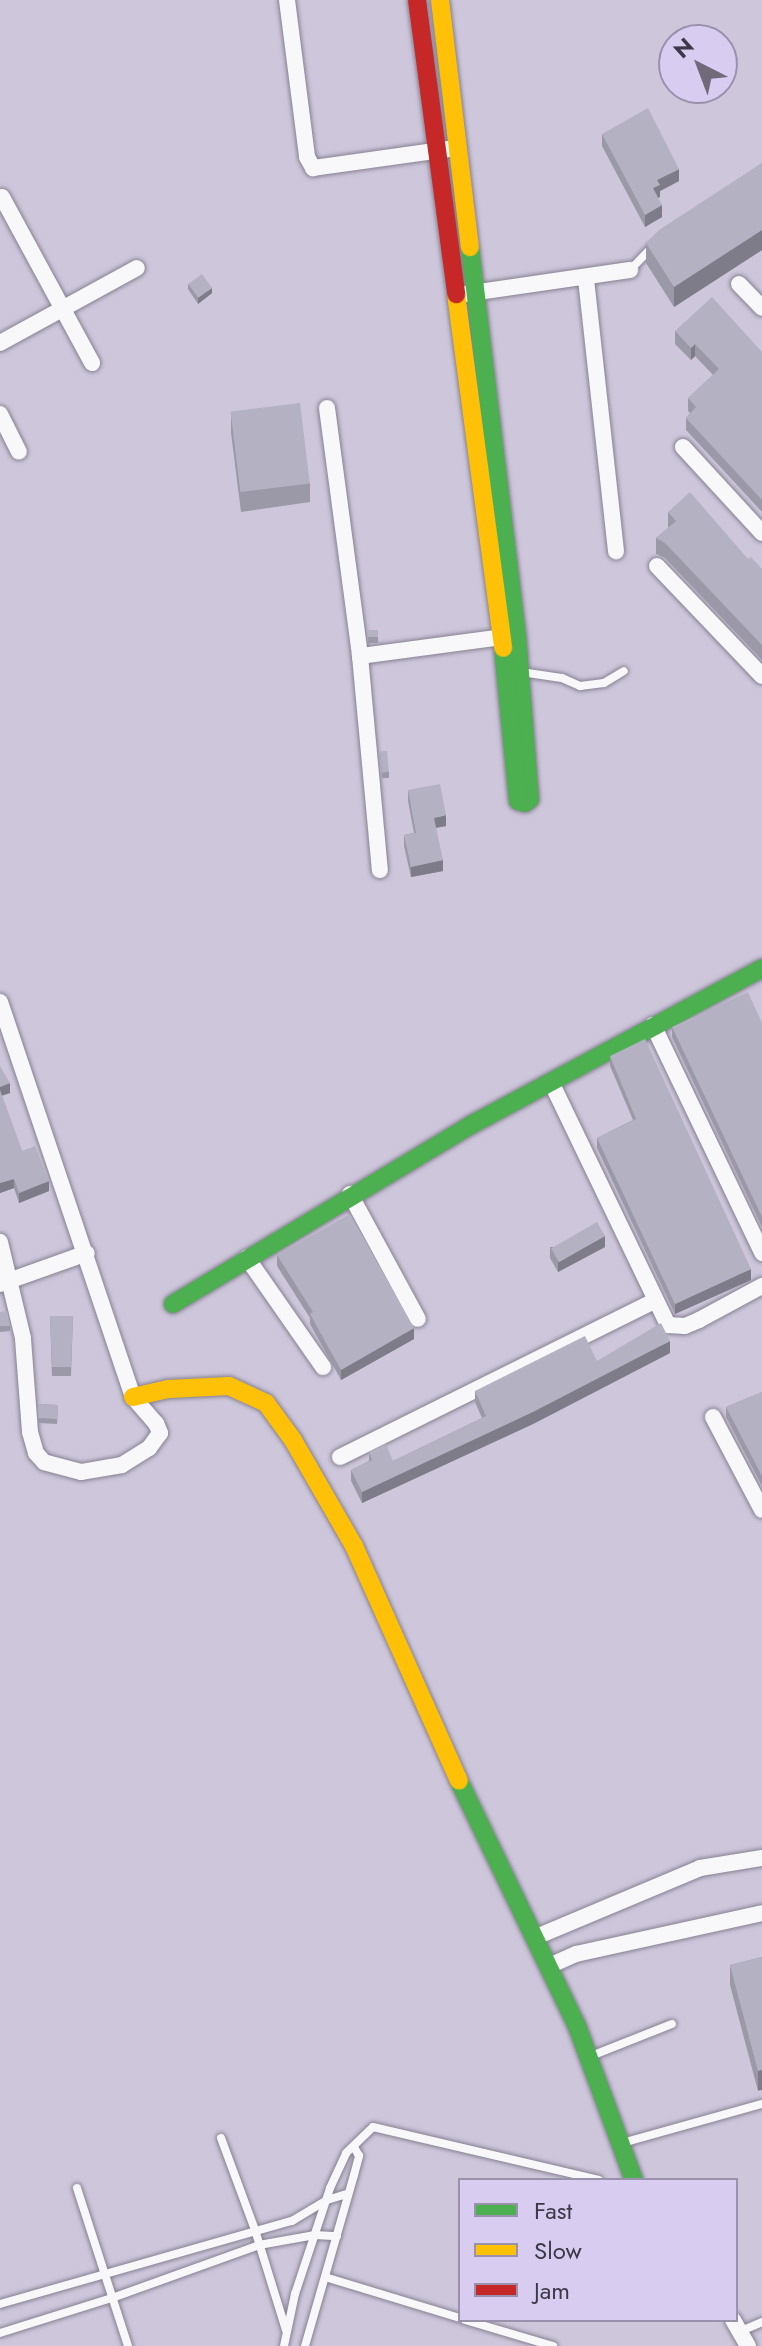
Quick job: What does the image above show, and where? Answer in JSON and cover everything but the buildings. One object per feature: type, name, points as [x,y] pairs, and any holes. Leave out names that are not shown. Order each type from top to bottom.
[{"type":"street","points":[[287,0],[307,157],[313,168],[456,147]]},
{"type":"street","points":[[417,0],[456,296],[510,636],[520,672],[530,799],[525,803],[518,801],[510,636],[476,292],[440,0]]},
{"type":"street","points":[[2,197],[92,363]]},
{"type":"street","points":[[0,343],[137,268]]},
{"type":"street","points":[[456,296],[630,270]]},
{"type":"street","points":[[586,279],[616,551]]},
{"type":"street","points":[[739,284],[762,308]]},
{"type":"street","points":[[327,408],[360,656],[380,870]]},
{"type":"street","points":[[0,414],[19,452]]},
{"type":"street","points":[[683,447],[762,533]]},
{"type":"street","points":[[657,566],[762,676]]},
{"type":"street","points":[[360,656],[510,636]]},
{"type":"street","points":[[173,1304],[350,1194],[653,1025],[759,976]]},
{"type":"street","points":[[0,1003],[87,1253],[133,1397],[156,1423],[160,1433],[156,1443],[122,1465],[99,1471],[81,1472],[44,1462],[36,1453],[30,1432],[23,1338],[6,1282],[0,1242]]},
{"type":"street","points":[[653,1025],[762,1253]]},
{"type":"street","points":[[551,1082],[668,1325],[685,1326],[762,1286]]},
{"type":"street","points":[[350,1194],[418,1319]]},
{"type":"street","points":[[6,1282],[87,1253]]},
{"type":"street","points":[[247,1258],[323,1367]]},
{"type":"street","points":[[340,1457],[654,1301]]},
{"type":"street","points":[[133,1397],[169,1389],[229,1386],[266,1403],[293,1440],[354,1546],[487,1844],[536,1937],[589,2057],[633,2178]]},
{"type":"street","points":[[713,1417],[762,1510]]},
{"type":"street","points":[[536,1937],[700,1868],[762,1858]]},
{"type":"street","points":[[549,1966],[576,1954],[762,1913]]},
{"type":"lane","points":[[630,270],[659,239]]},
{"type":"lane","points":[[520,672],[562,678],[580,686],[604,683],[624,671]]},
{"type":"lane","points":[[589,2057],[672,2024]]},
{"type":"lane","points":[[621,2144],[762,2104]]},
{"type":"lane","points":[[284,2346],[315,2235],[346,2153],[373,2127],[384,2127],[591,2178]]},
{"type":"lane","points":[[221,2138],[255,2230],[286,2332]]},
{"type":"lane","points":[[305,2346],[359,2156],[354,2147]]},
{"type":"lane","points":[[77,2188],[128,2346]]},
{"type":"lane","points":[[0,2304],[292,2221],[327,2200],[347,2194]]},
{"type":"lane","points":[[0,2333],[112,2298],[259,2245],[315,2235],[337,2236]]},
{"type":"lane","points":[[325,2277],[458,2317]]},
{"type":"lane","points":[[473,2322],[553,2346]]},
{"type":"lane","points":[[741,2332],[762,2322]]},
{"type":"traffic: fast","points":[[470,247],[517,635],[530,799],[525,803],[518,801],[503,648]]},
{"type":"traffic: fast","points":[[173,1304],[471,1125],[762,968]]},
{"type":"traffic: fast","points":[[459,1781],[577,2026],[633,2178]]},
{"type":"traffic: slow","points":[[440,0],[470,247]]},
{"type":"traffic: slow","points":[[456,294],[503,648]]},
{"type":"traffic: slow","points":[[133,1397],[169,1389],[229,1386],[266,1403],[293,1440],[354,1546],[459,1781]]},
{"type":"traffic: jam","points":[[417,0],[456,294]]}]
